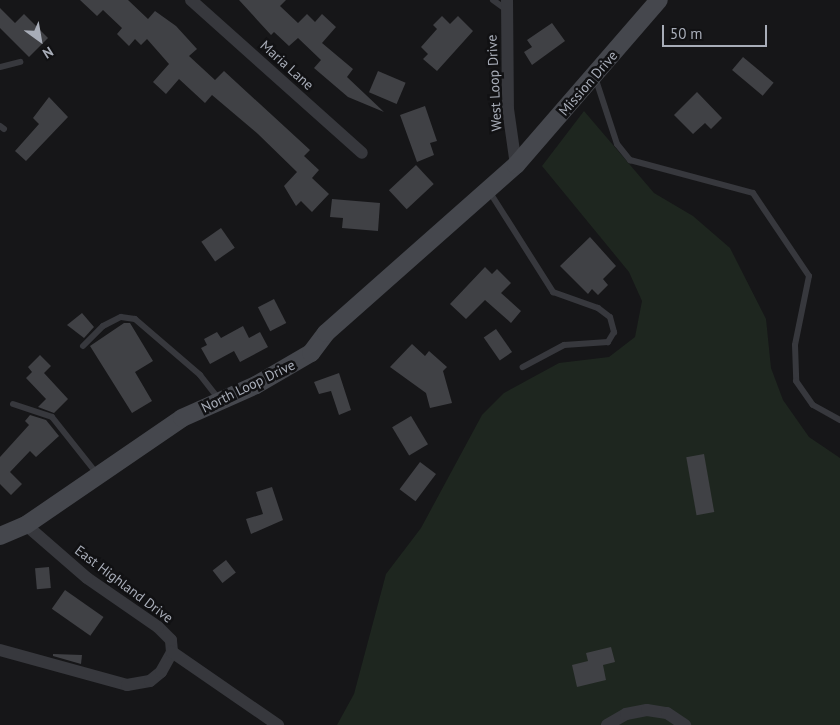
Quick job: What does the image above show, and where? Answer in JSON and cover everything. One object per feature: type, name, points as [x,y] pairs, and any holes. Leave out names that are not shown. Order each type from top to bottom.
[{"type":"street","name":"Maria Lane","points":[[191,0],[362,153]]},
{"type":"street","name":"Mission Drive","points":[[516,165],[659,0]]},
{"type":"street","name":"West Loop Drive","points":[[508,4],[508,109],[516,165]]},
{"type":"street","name":"North Loop Drive","points":[[0,536],[26,524],[182,418],[256,386],[311,353],[326,333],[489,191],[516,165]]},
{"type":"street","name":"East Highland Drive","points":[[26,524],[87,578],[158,627],[171,640],[172,652],[278,725]]},
{"type":"street","points":[[0,650],[127,685],[150,680],[161,672],[172,652]]},
{"type":"street","points":[[607,725],[626,714],[657,710],[685,725]]},
{"type":"lane","points":[[493,0],[508,4]]},
{"type":"lane","points":[[0,67],[20,62]]},
{"type":"lane","points":[[594,76],[617,144],[630,160],[753,193],[809,276],[795,344],[796,381],[813,404],[840,420]]},
{"type":"lane","points":[[489,191],[553,292],[598,308],[610,317],[614,332],[608,342],[564,345],[523,367]]},
{"type":"lane","points":[[83,346],[102,326],[121,317],[135,319],[200,375],[220,400]]},
{"type":"lane","points":[[13,404],[52,417],[99,476]]},
{"type":"shaded area","points":[[584,111],[654,193],[693,216],[730,248],[766,319],[771,368],[783,400],[809,437],[840,458],[840,725],[337,725],[354,694],[386,574],[421,528],[482,415],[504,393],[559,363],[609,357],[635,337],[642,301],[629,272],[542,166]]},
{"type":"building","points":[[80,0],[128,0],[148,19],[155,11],[176,26],[197,49],[189,56],[215,80],[224,71],[310,150],[304,156],[319,170],[312,178],[329,194],[312,212],[301,201],[296,206],[284,186],[297,172],[258,134],[212,95],[205,103],[179,79],[166,94],[153,82],[169,64],[147,39],[141,45],[135,39],[129,46],[117,34],[122,28],[103,10],[97,16]]},
{"type":"building","points":[[239,0],[286,0],[280,6],[298,23],[307,14],[315,22],[322,14],[336,27],[322,43],[353,69],[347,77],[384,112],[348,97],[314,68],[321,60],[298,38],[289,46],[274,32],[271,35]]},
{"type":"building","points":[[0,8],[15,23],[24,14],[48,38],[29,57],[0,28]]},
{"type":"building","points":[[442,16],[450,24],[458,16],[473,31],[437,71],[423,59],[428,54],[421,47],[437,29],[433,25]]},
{"type":"building","points":[[552,23],[565,41],[532,65],[524,52],[532,47],[527,40]]},
{"type":"building","points":[[743,57],[774,83],[763,96],[732,70]]},
{"type":"building","points":[[378,71],[406,83],[397,104],[369,92]]},
{"type":"building","points":[[697,92],[722,118],[711,129],[705,123],[693,134],[674,115]]},
{"type":"building","points":[[49,97],[68,117],[26,161],[15,151],[39,124],[33,118]]},
{"type":"building","points":[[425,106],[437,141],[430,143],[434,155],[417,162],[400,115]]},
{"type":"building","points":[[416,165],[434,184],[407,209],[389,190]]},
{"type":"building","points":[[332,199],[380,203],[378,231],[342,228],[343,218],[330,217]]},
{"type":"building","points":[[221,228],[235,248],[215,261],[201,242]]},
{"type":"building","points":[[590,237],[616,266],[603,279],[608,285],[598,295],[592,289],[588,294],[560,266]]},
{"type":"building","points":[[485,267],[492,274],[497,269],[511,283],[501,293],[521,311],[511,323],[485,300],[466,319],[450,304]]},
{"type":"building","points":[[274,299],[286,323],[270,331],[258,307]]},
{"type":"building","points":[[82,313],[94,327],[84,338],[67,325]]},
{"type":"building","points":[[124,323],[130,323],[153,361],[135,372],[152,401],[132,413],[90,346]]},
{"type":"building","points":[[243,326],[249,338],[260,332],[268,347],[240,362],[234,351],[210,364],[201,348],[207,345],[204,339],[217,332],[221,338]]},
{"type":"building","points":[[496,329],[512,352],[500,361],[484,338]]},
{"type":"building","points":[[412,344],[425,356],[429,351],[447,367],[443,371],[452,403],[430,408],[426,393],[390,367]]},
{"type":"building","points":[[40,355],[51,366],[44,373],[68,399],[54,413],[38,407],[46,399],[26,378],[32,372],[28,367]]},
{"type":"building","points":[[339,373],[351,410],[339,415],[331,391],[319,394],[314,382]]},
{"type":"building","points":[[30,415],[46,420],[59,436],[36,457],[30,451],[10,472],[22,484],[11,495],[0,484],[0,457],[29,425],[25,421]]},
{"type":"building","points":[[411,416],[428,444],[409,456],[392,427]]},
{"type":"building","points":[[704,454],[714,512],[697,515],[686,457]]},
{"type":"building","points":[[420,462],[436,474],[416,501],[400,489]]},
{"type":"building","points":[[272,487],[283,520],[251,534],[246,519],[263,514],[256,492]]},
{"type":"building","points":[[226,560],[236,573],[222,583],[213,570]]},
{"type":"building","points":[[49,567],[51,588],[37,589],[35,568]]},
{"type":"building","points":[[65,590],[104,617],[90,636],[52,609]]},
{"type":"building","points":[[611,647],[615,662],[603,665],[606,680],[577,687],[572,665],[588,661],[586,653]]},
{"type":"building","points":[[53,654],[82,655],[81,664],[53,656]]}]
